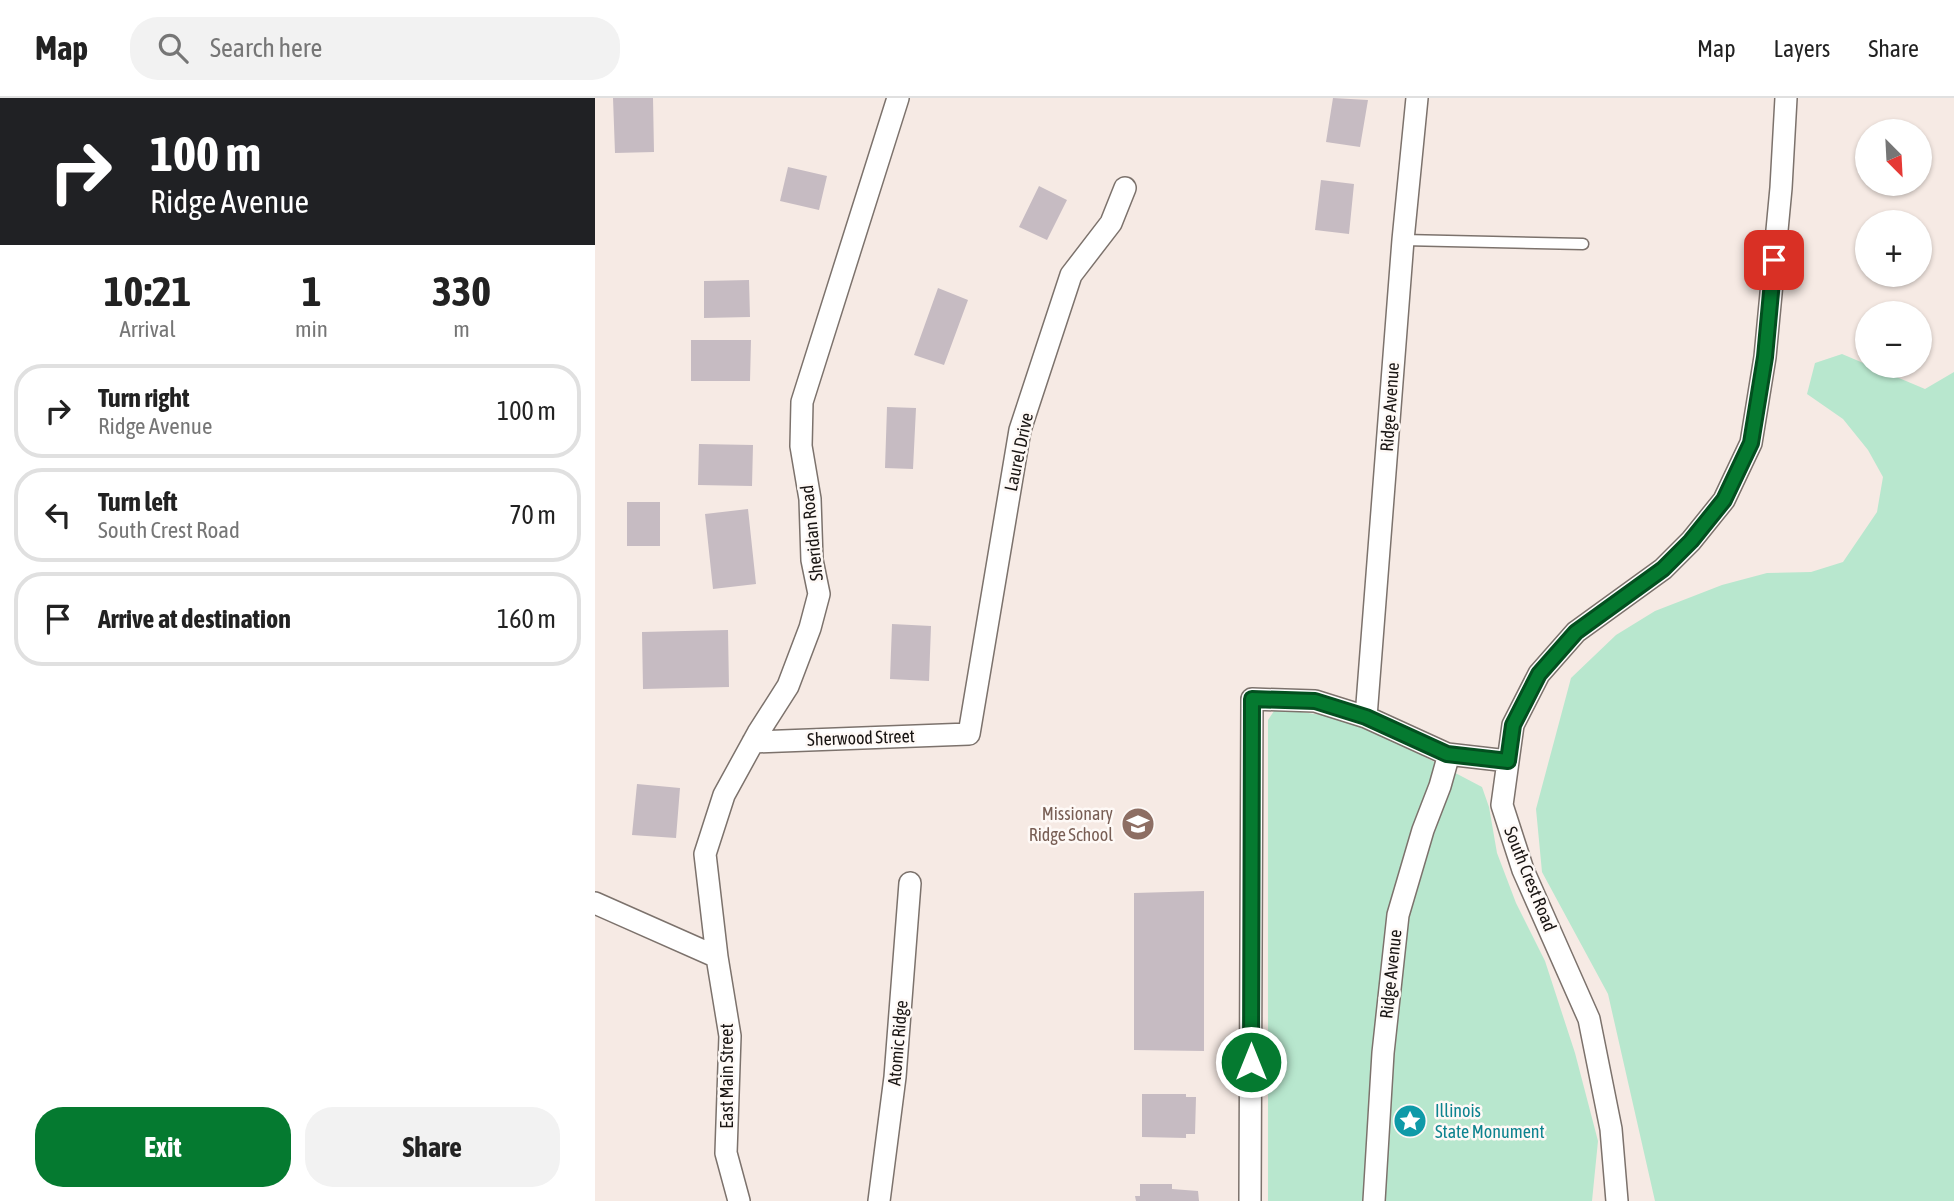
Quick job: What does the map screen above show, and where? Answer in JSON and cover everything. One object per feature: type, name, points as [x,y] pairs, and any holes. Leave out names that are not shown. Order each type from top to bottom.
[{"type":"street","name":"Sheridan Road","points":[[717,957],[705,854],[724,794],[788,686],[810,628],[819,594],[812,560],[810,499],[801,446],[802,402],[898,98]]},
{"type":"street","name":"Ridge Avenue","points":[[1366,717],[1403,240],[1417,98]]},
{"type":"street","name":"South Crest Road","points":[[1617,1201],[1611,1129],[1589,1020],[1523,870],[1502,805],[1513,725],[1539,674],[1576,632],[1663,569],[1691,541],[1724,500],[1751,443],[1765,357],[1781,188],[1786,98]]},
{"type":"street","name":"Laurel Drive","points":[[969,734],[1020,430],[1071,275],[1111,223],[1125,188]]},
{"type":"street","points":[[1250,1201],[1252,699],[1315,701],[1366,717],[1449,754],[1508,761]]},
{"type":"street","name":"Sherwood Street","points":[[753,742],[969,734]]},
{"type":"street","name":"Ridge Avenue","points":[[1374,1201],[1383,1053],[1398,915],[1449,754]]},
{"type":"street","name":"Atomic Ridge","points":[[879,1201],[895,1077],[910,883]]},
{"type":"street","points":[[595,903],[717,957]]},
{"type":"street","name":"East Main Street","points":[[717,957],[730,1036],[726,1153],[739,1201]]},
{"type":"lane","points":[[1403,240],[1583,244]]},
{"type":"green space","points":[[1842,354],[1855,359],[1855,378],[1899,378],[1925,389],[1954,372],[1954,1201],[1655,1201],[1608,994],[1542,872],[1536,809],[1571,678],[1616,635],[1655,611],[1722,585],[1767,573],[1811,572],[1843,562],[1877,512],[1883,477],[1868,450],[1843,419],[1807,394],[1815,363]]},
{"type":"green space","points":[[1276,708],[1347,719],[1482,787],[1489,807],[1497,853],[1516,903],[1545,961],[1575,1053],[1598,1141],[1592,1201],[1268,1201],[1268,720]]},
{"type":"building","points":[[613,98],[653,98],[654,152],[615,153]]},
{"type":"building","points":[[1333,98],[1368,100],[1360,147],[1326,142]]},
{"type":"building","points":[[788,167],[827,176],[819,210],[780,201]]},
{"type":"building","points":[[1321,180],[1354,184],[1349,234],[1315,230]]},
{"type":"building","points":[[1039,186],[1067,200],[1047,240],[1019,227]]},
{"type":"building","points":[[749,280],[750,317],[704,318],[704,281]]},
{"type":"building","points":[[938,288],[968,300],[944,365],[914,355]]},
{"type":"building","points":[[691,340],[751,340],[750,381],[691,381]]},
{"type":"building","points":[[887,407],[916,408],[913,469],[885,468]]},
{"type":"building","points":[[699,444],[753,445],[752,486],[698,485]]},
{"type":"building","points":[[627,502],[660,502],[660,546],[627,546]]},
{"type":"building","points":[[748,509],[756,584],[713,589],[705,514]]},
{"type":"building","points":[[892,624],[931,626],[929,681],[890,679]]},
{"type":"building","points":[[728,630],[729,687],[643,689],[642,632]]},
{"type":"building","points":[[637,784],[680,788],[676,838],[632,835]]},
{"type":"building","points":[[1204,891],[1204,1051],[1134,1050],[1134,893]]},
{"type":"building","points":[[1142,1094],[1186,1094],[1186,1097],[1196,1097],[1195,1134],[1186,1134],[1186,1138],[1142,1137]]},
{"type":"building","points":[[1140,1184],[1172,1184],[1172,1189],[1198,1191],[1199,1201],[1136,1201],[1135,1196],[1140,1196]]},
{"type":"place","name":"Missionary Ridge School","points":[[1138,824]]},
{"type":"place","name":"Illinois State Monument","points":[[1410,1121]]},
{"type":"route","points":[[1251,1062],[1252,699],[1315,701],[1366,717],[1447,754],[1508,761],[1513,725],[1539,674],[1576,632],[1663,569],[1691,541],[1724,500],[1751,443],[1765,357],[1774,260]]}]
